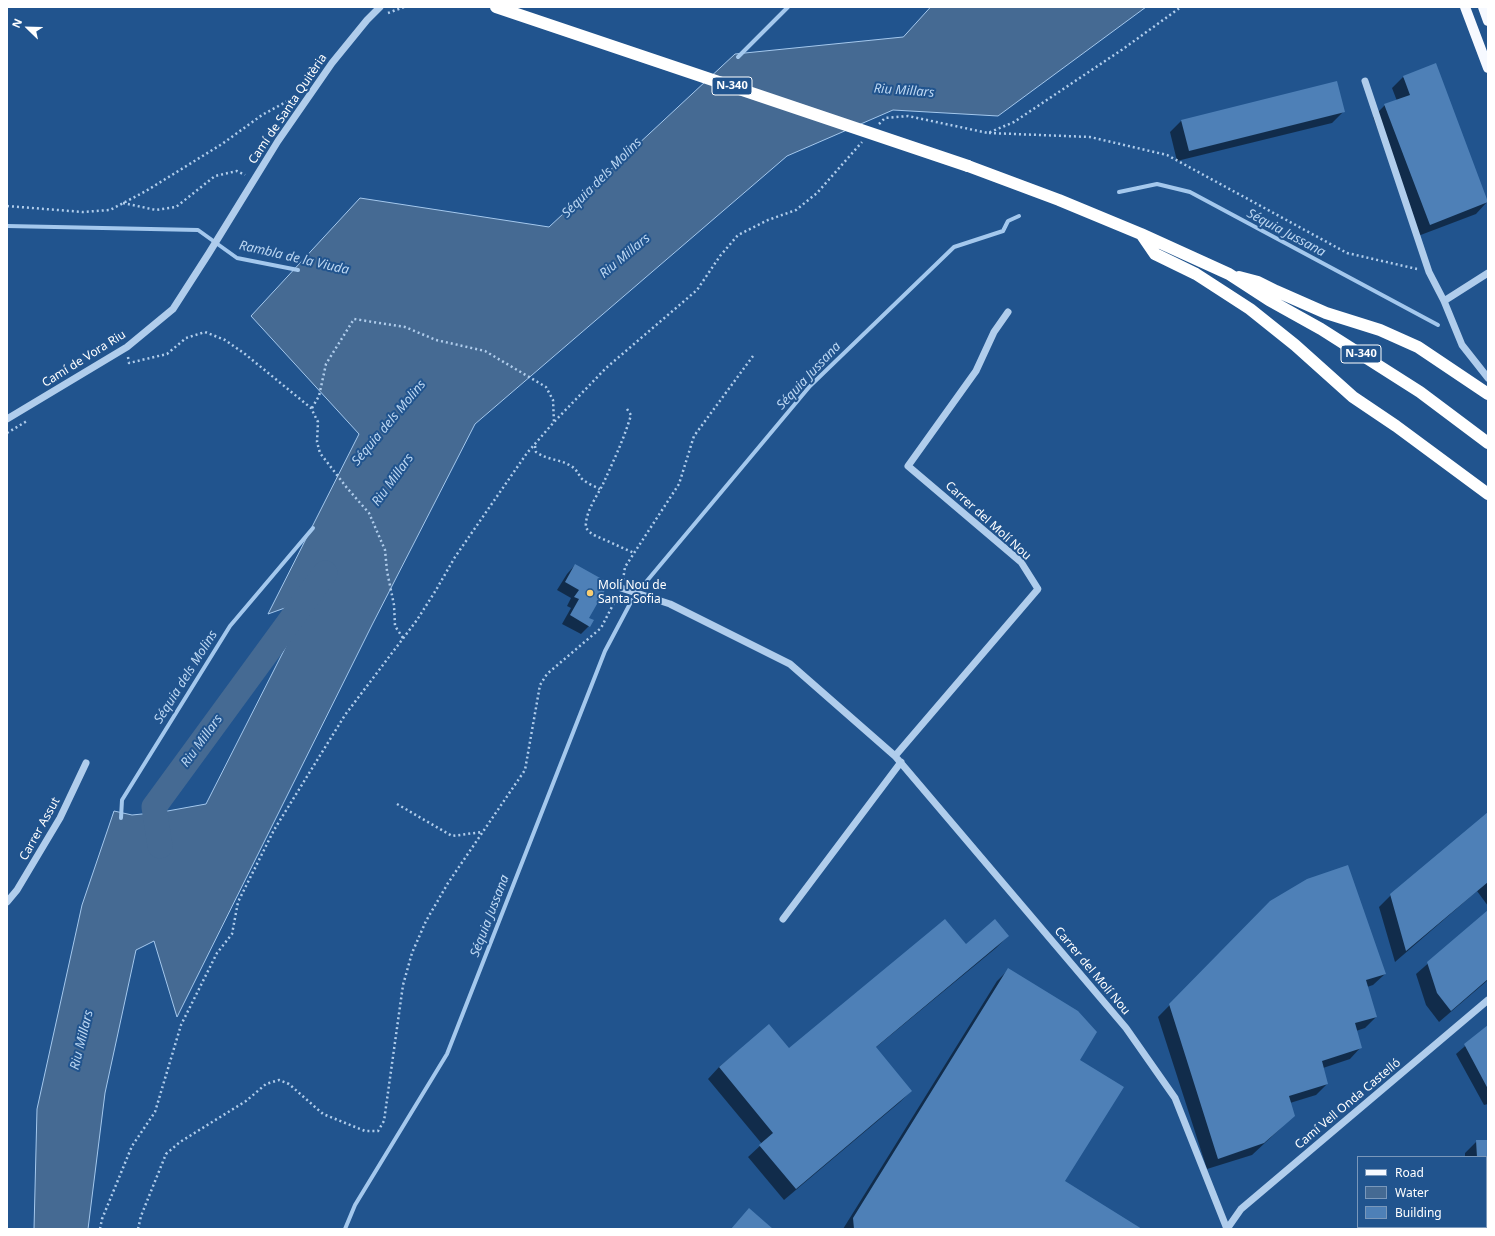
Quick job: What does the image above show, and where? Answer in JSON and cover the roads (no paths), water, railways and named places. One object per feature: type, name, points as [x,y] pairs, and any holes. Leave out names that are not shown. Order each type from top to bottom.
[{"type":"highway","name":"N-340","points":[[496,7],[968,166],[1059,200],[1141,234],[1229,274],[1269,300],[1321,329],[1420,392],[1488,443]]},
{"type":"highway","points":[[1141,234],[1155,254],[1196,274],[1250,309],[1295,345],[1353,397],[1396,426],[1488,494]]},
{"type":"highway","points":[[1229,274],[1258,282],[1326,313],[1380,330],[1418,347],[1488,394]]},
{"type":"main road","points":[[1465,7],[1488,68]]},
{"type":"main road","points":[[1483,7],[1488,21]]},
{"type":"street","name":"Camí de Santa Quitèria","points":[[209,253],[278,140],[332,63],[367,20],[380,7]]},
{"type":"street","points":[[1365,81],[1429,272],[1444,301],[1462,345],[1488,378]]},
{"type":"street","name":"Camí de Vora Riu","points":[[7,419],[127,347],[173,309],[209,253]]},
{"type":"street","points":[[1444,301],[1488,274]]},
{"type":"street","name":"Carrer del Molí Nou","points":[[895,756],[1038,589],[1021,562],[908,466],[976,371],[994,332],[1008,312]]},
{"type":"street","name":"Carrer del Molí Nou","points":[[621,588],[670,604],[790,664],[901,762],[1126,1028],[1175,1098],[1227,1229]]},
{"type":"street","points":[[783,919],[901,762]]},
{"type":"street","name":"Carrer Assut","points":[[7,902],[17,890],[60,818],[86,763]]},
{"type":"street","name":"Camí Vell Onda Castelló","points":[[1227,1229],[1241,1208],[1488,1000]]},
{"type":"water","points":[[931,7],[1146,7],[998,116],[893,110],[787,156],[475,424],[372,625],[177,1017],[154,941],[136,950],[105,1093],[88,1229],[34,1229],[37,1109],[82,905],[114,811],[132,815],[162,812],[206,804],[310,599],[268,614],[359,434],[251,316],[360,198],[549,227],[735,54],[903,37]]},
{"type":"waterway","name":"Séquia dels Molins","points":[[738,57],[788,7]]},
{"type":"waterway","name":"Séquia Jussana","points":[[1119,192],[1157,184],[1190,192],[1438,325]]},
{"type":"waterway","name":"Séquia Jussana","points":[[641,588],[810,386],[954,247],[1003,231],[1008,221],[1019,216]]},
{"type":"waterway","name":"Rambla de la Viuda","points":[[7,226],[198,230],[237,258],[298,270]]},
{"type":"waterway","name":"Séquia dels Molins","points":[[121,818],[122,800],[230,626],[313,528]]},
{"type":"waterway","name":"Riu Millars","points":[[160,846],[154,807],[325,573]]},
{"type":"waterway","name":"Séquia Jussana","points":[[345,1229],[355,1205],[447,1054],[605,651],[632,600]]},
{"type":"place","name":"Molí Nou de Santa Sofia","points":[[590,593]]}]
